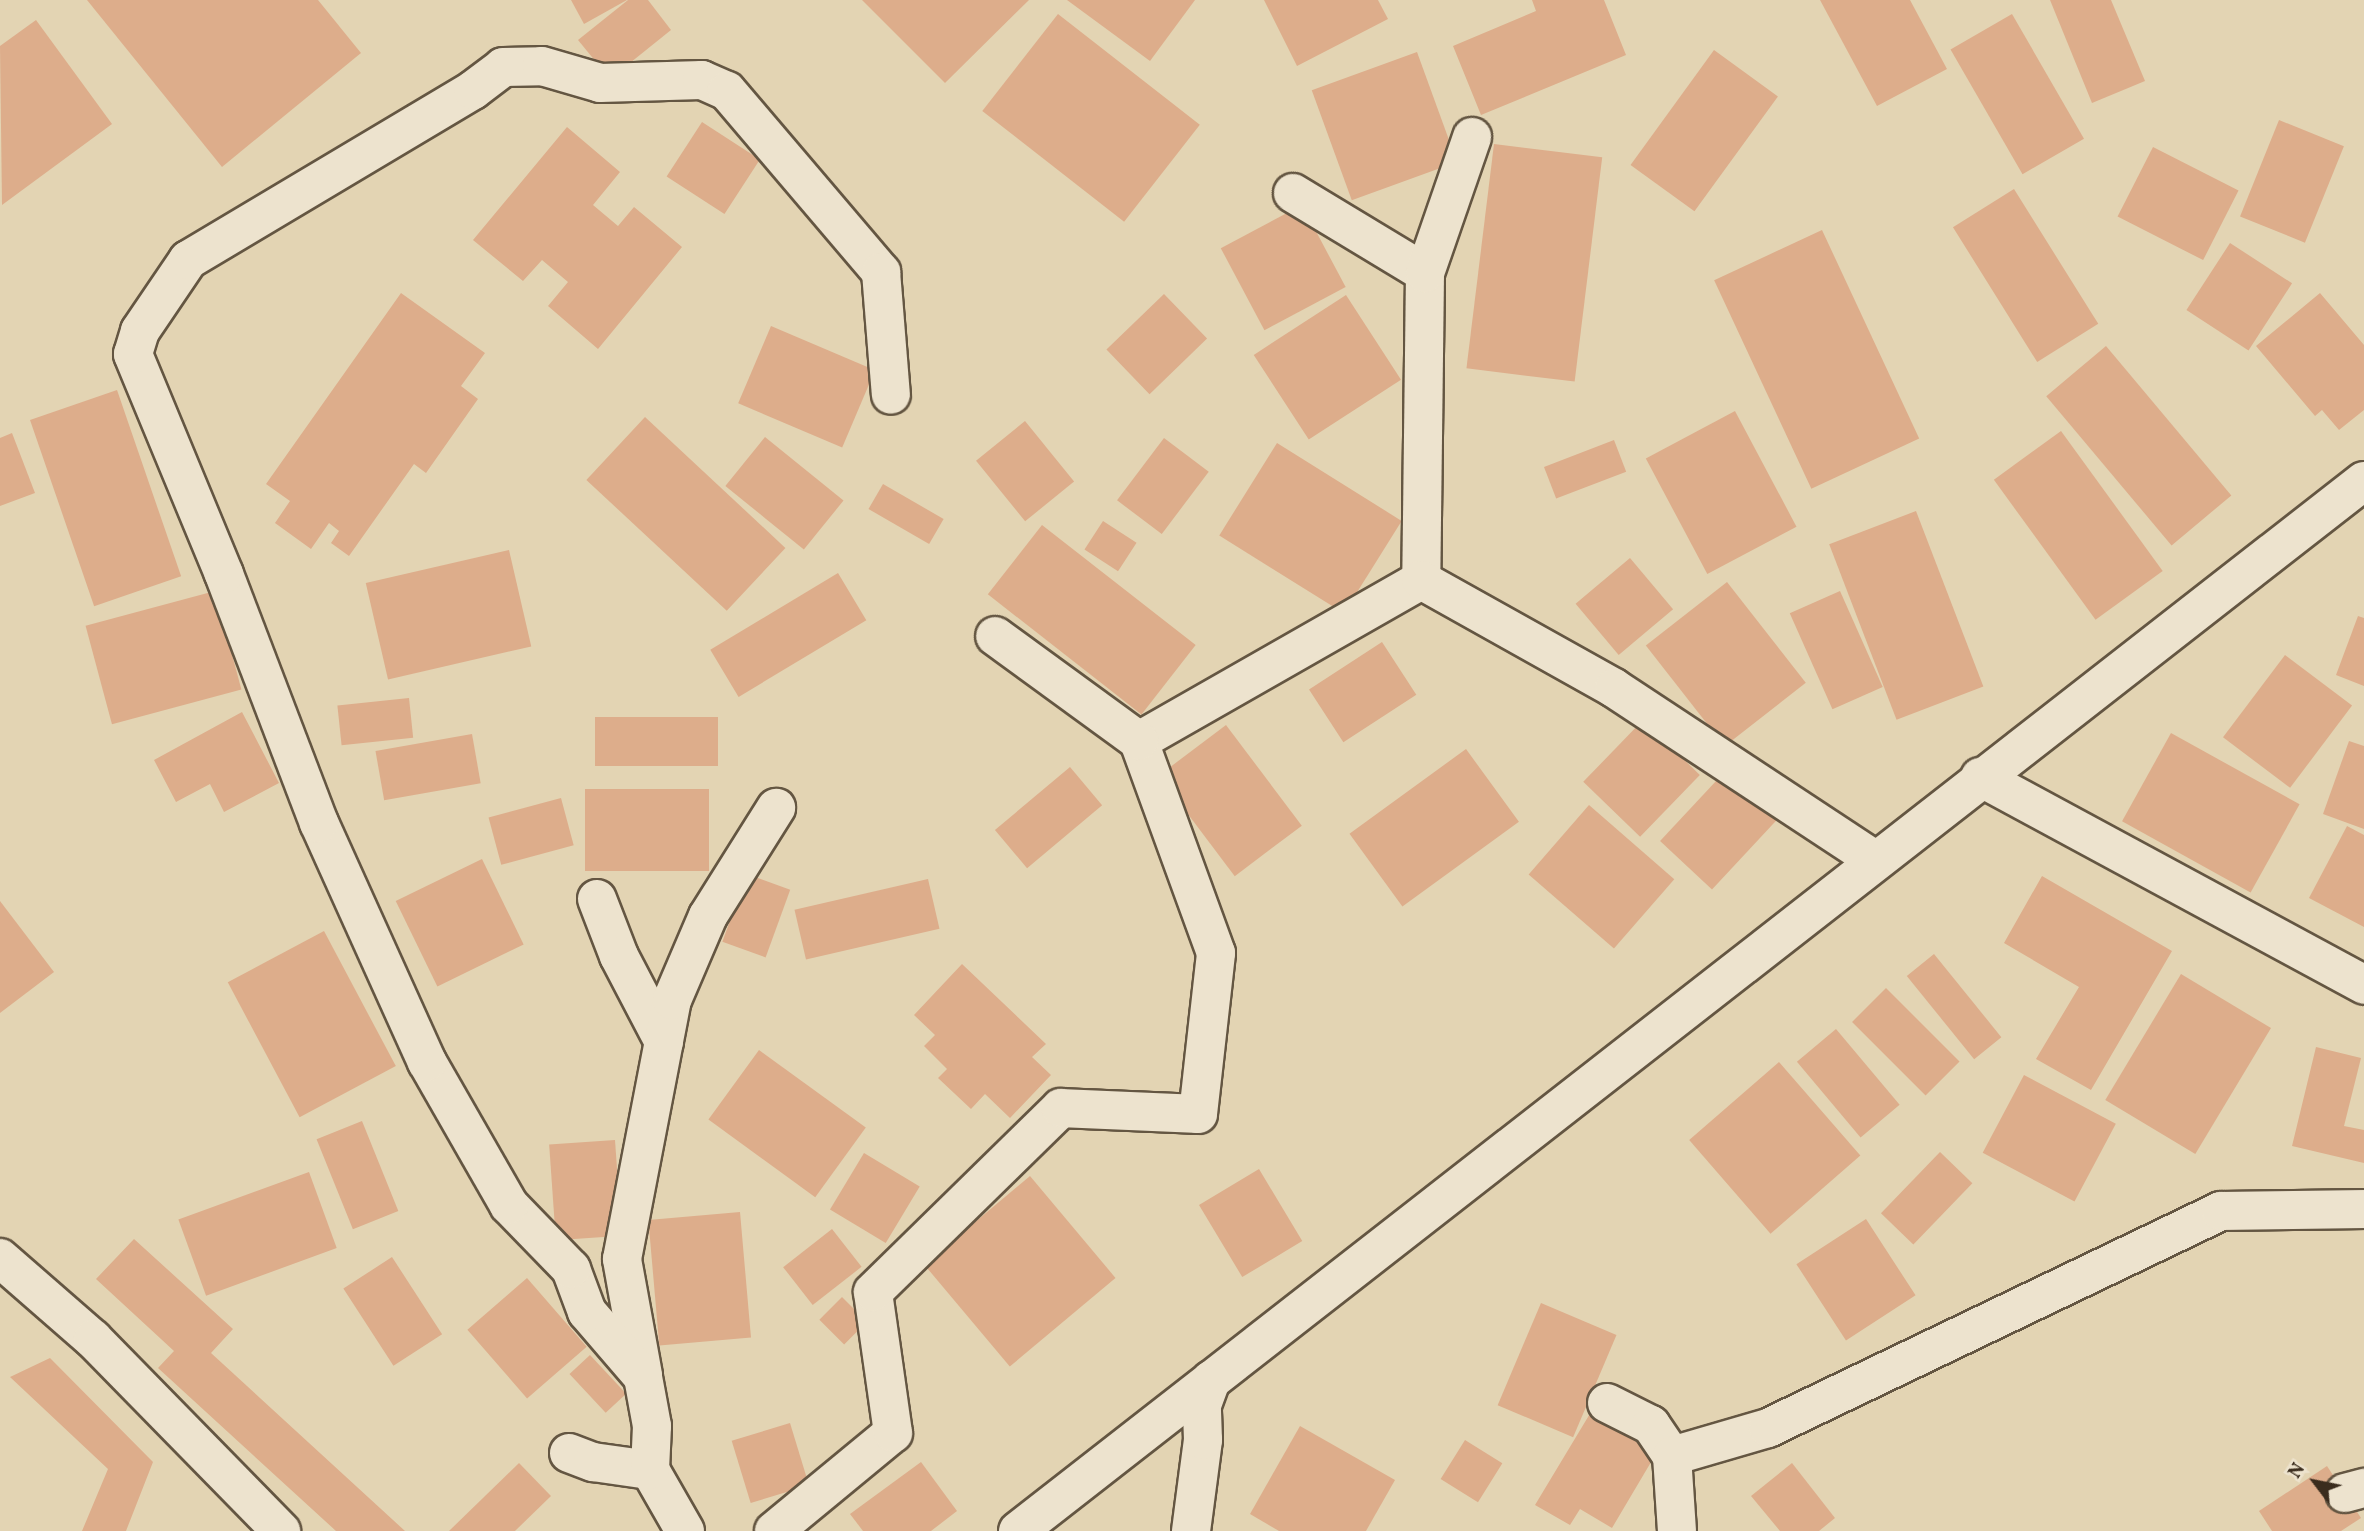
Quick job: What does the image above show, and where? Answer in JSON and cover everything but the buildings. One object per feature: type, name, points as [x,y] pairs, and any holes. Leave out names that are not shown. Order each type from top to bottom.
[{"type":"street","points":[[643,1377],[587,1312],[570,1269],[509,1205],[427,1062],[319,823],[224,574],[133,354],[140,331],[188,260],[473,90],[503,67],[542,66],[600,83],[702,79],[727,91],[881,272],[891,395]]},
{"type":"street","points":[[1421,580],[1425,273],[1472,137]]},
{"type":"street","points":[[1293,193],[1425,273]]},
{"type":"street","points":[[1018,1531],[1980,777],[2364,481]]},
{"type":"street","points":[[1139,741],[1421,580]]},
{"type":"street","points":[[1421,580],[1614,688],[1875,860]]},
{"type":"street","points":[[775,1531],[893,1433],[873,1292],[1061,1108],[1198,1114],[1216,953],[1139,741],[995,636]]},
{"type":"street","points":[[1980,777],[2364,985]]},
{"type":"street","points":[[685,1531],[650,1470],[652,1426],[622,1259],[672,1000],[708,916],[776,808]]},
{"type":"street","points":[[597,899],[619,956],[664,1042]]},
{"type":"street","points":[[1672,1456],[1768,1428],[2221,1211],[2364,1209]]},
{"type":"street","points":[[0,1258],[93,1339],[247,1517],[281,1531]]},
{"type":"street","points":[[1191,1531],[1203,1440],[1202,1405],[1211,1380]]},
{"type":"street","points":[[1607,1403],[1651,1425],[1672,1456],[1677,1531]]},
{"type":"street","points":[[569,1452],[593,1462],[650,1470]]}]
